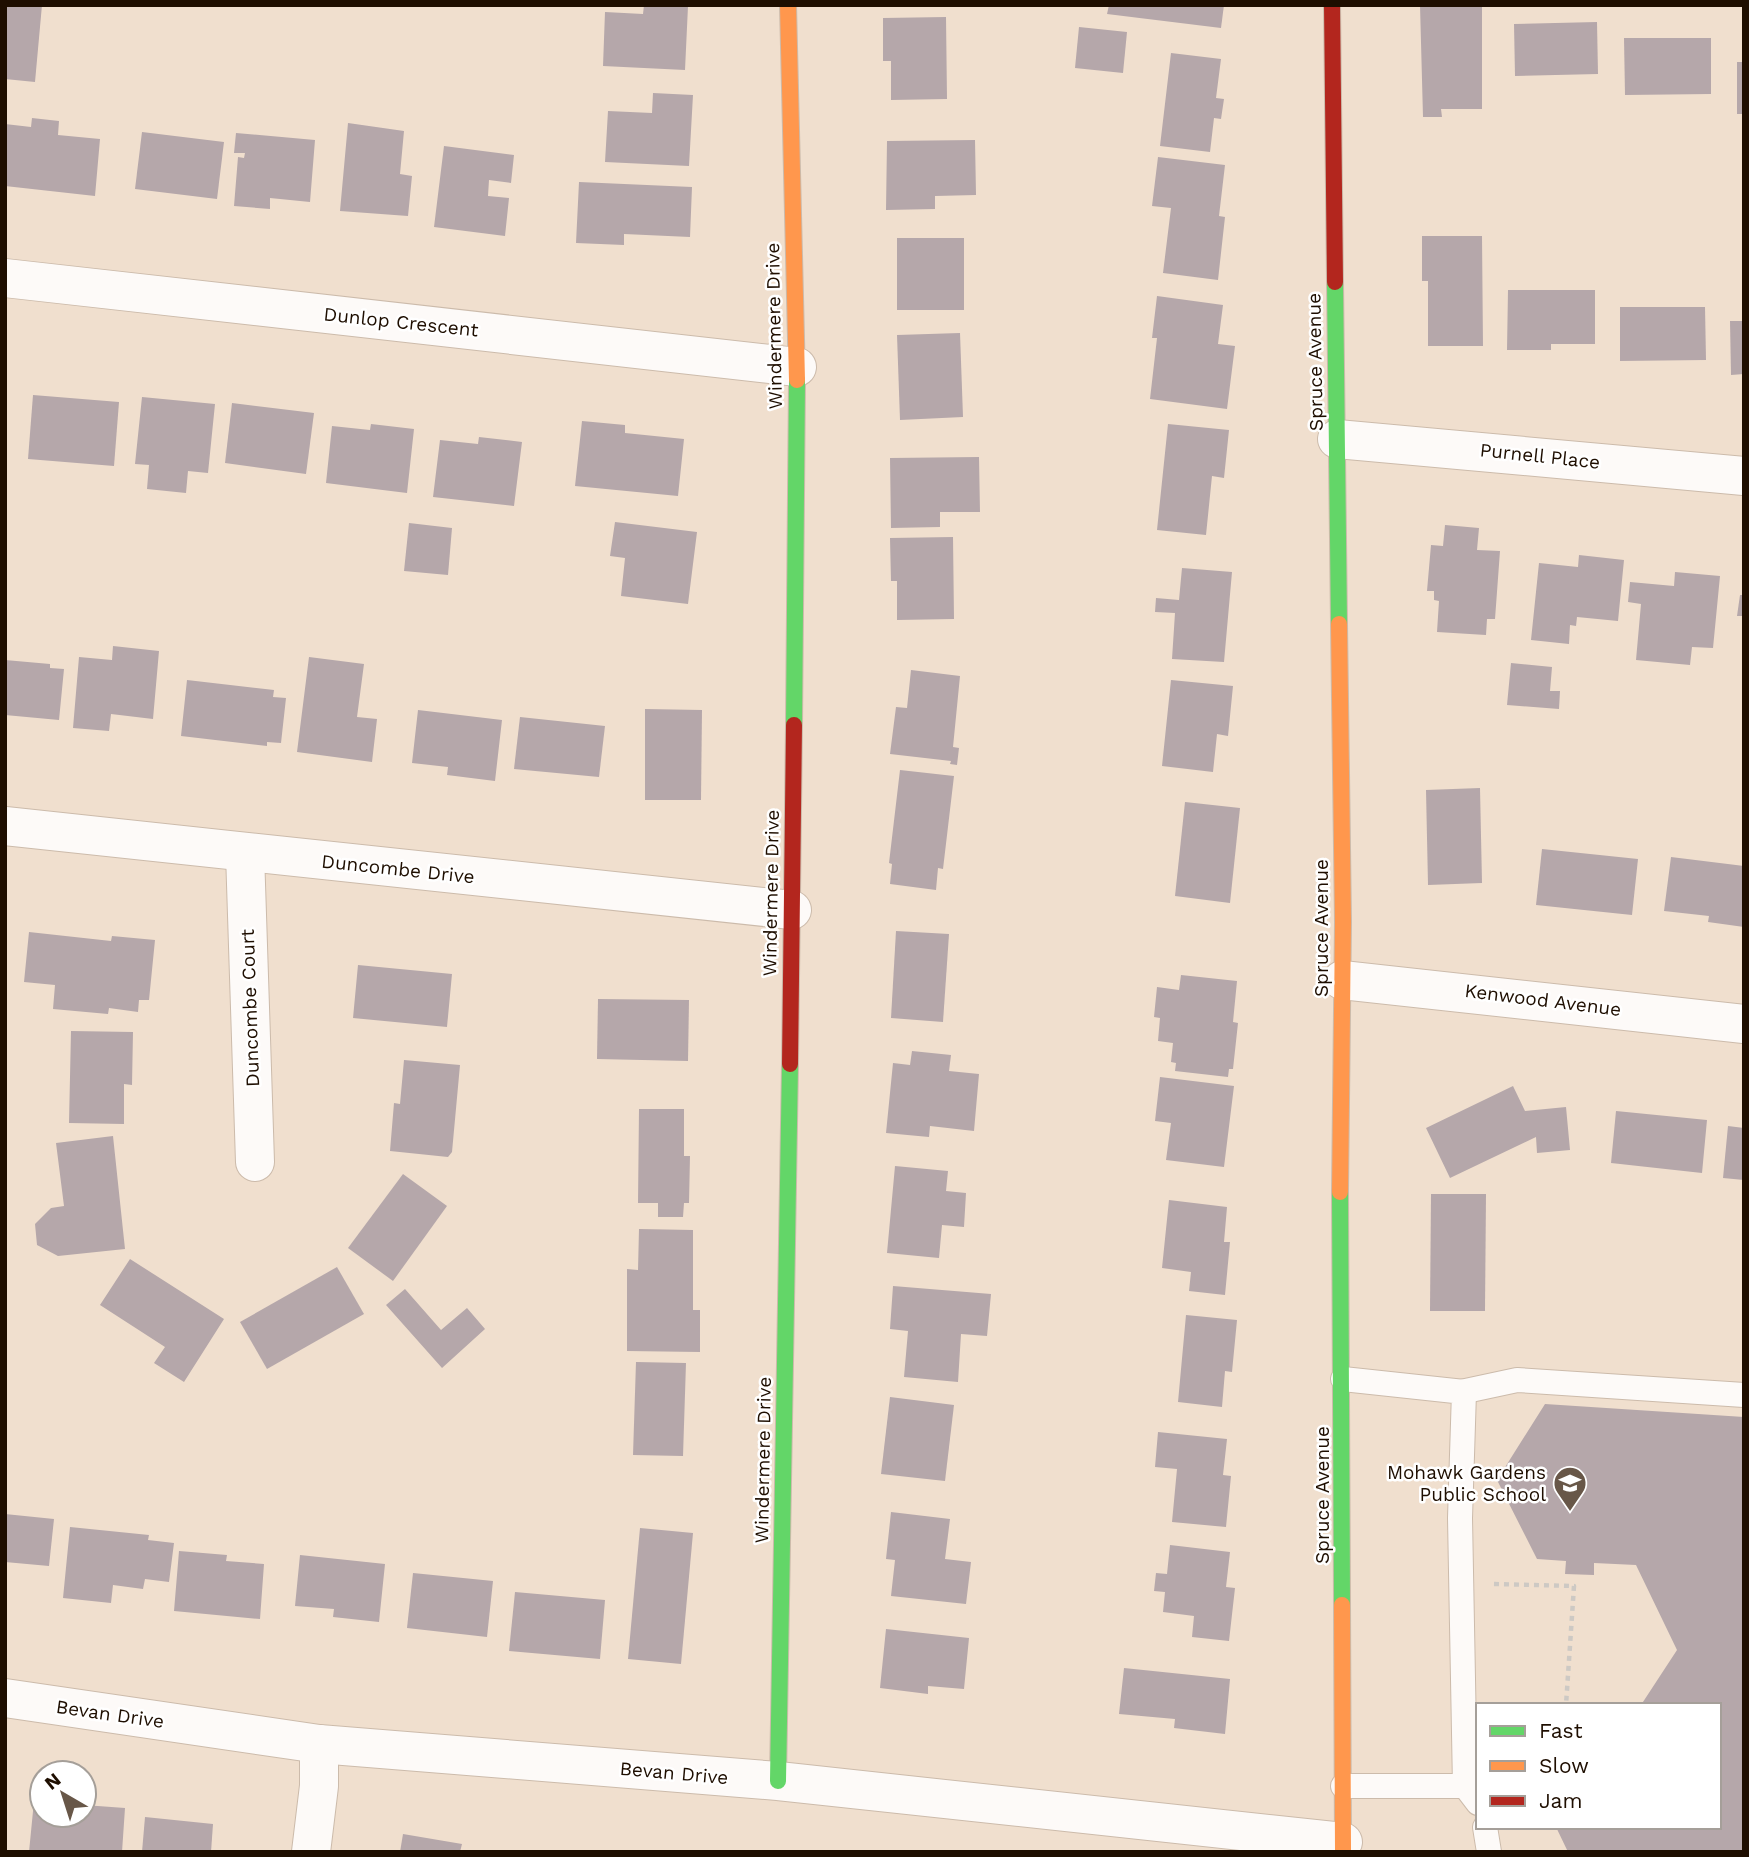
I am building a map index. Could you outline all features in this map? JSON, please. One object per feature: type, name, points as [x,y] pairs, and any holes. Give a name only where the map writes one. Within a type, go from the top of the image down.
[{"type":"street","name":"Windermere Drive","points":[[778,1781],[792,910],[797,367],[789,5]]},
{"type":"street","name":"Spruce Avenue","points":[[1332,5],[1342,979],[1343,1847]]},
{"type":"street","name":"Dunlop Crescent","points":[[5,278],[797,367]]},
{"type":"street","name":"Purnell Place","points":[[1337,439],[1744,476]]},
{"type":"street","name":"Duncombe Drive","points":[[5,826],[792,910]]},
{"type":"street","name":"Duncombe Court","points":[[245,853],[255,1162]]},
{"type":"street","name":"Kenwood Avenue","points":[[1342,979],[1744,1024]]},
{"type":"street","name":"Bevan Drive","points":[[5,1698],[319,1744],[778,1781],[1343,1847]]},
{"type":"street","points":[[312,1852],[319,1744]]},
{"type":"lane","points":[[1343,1379],[1461,1392],[1517,1380],[1744,1395]]},
{"type":"lane","points":[[1343,1786],[1471,1794],[1460,1518],[1464,1392],[1461,1392]]},
{"type":"lane","points":[[1485,1829],[1489,1852]]},
{"type":"path","points":[[1482,1584],[1574,1586],[1566,1703]]},
{"type":"building","points":[[5,5],[42,5],[35,82],[5,79]]},
{"type":"building","points":[[644,5],[688,6],[685,70],[603,66],[605,12],[643,14]]},
{"type":"building","points":[[1109,5],[1224,5],[1221,28],[1107,14]]},
{"type":"building","points":[[1420,5],[1482,5],[1482,109],[1441,109],[1442,117],[1423,117]]},
{"type":"building","points":[[946,17],[947,99],[891,100],[891,61],[883,61],[883,18]]},
{"type":"building","points":[[1597,22],[1598,74],[1515,76],[1514,24]]},
{"type":"building","points":[[1079,27],[1127,32],[1123,73],[1075,68]]},
{"type":"building","points":[[1624,38],[1711,38],[1711,94],[1625,95]]},
{"type":"building","points":[[1171,53],[1221,59],[1216,98],[1224,99],[1221,119],[1214,118],[1210,152],[1160,146]]},
{"type":"building","points":[[1737,62],[1744,62],[1744,114],[1737,114]]},
{"type":"building","points":[[653,93],[693,95],[689,166],[605,162],[608,111],[652,113]]},
{"type":"building","points":[[32,118],[59,121],[58,135],[100,139],[95,196],[5,186],[5,124],[31,127]]},
{"type":"building","points":[[348,123],[404,131],[400,174],[412,176],[408,216],[340,211]]},
{"type":"building","points":[[142,132],[224,142],[217,199],[135,189]]},
{"type":"building","points":[[236,133],[315,140],[310,202],[270,198],[270,209],[234,206],[238,157],[244,158],[245,153],[234,153]]},
{"type":"building","points":[[975,140],[976,195],[935,196],[935,209],[886,210],[887,141]]},
{"type":"building","points":[[444,146],[514,155],[511,183],[489,180],[488,196],[509,198],[505,236],[434,227]]},
{"type":"building","points":[[1158,157],[1225,165],[1219,216],[1225,217],[1218,280],[1163,273],[1171,208],[1152,206]]},
{"type":"building","points":[[579,182],[692,187],[690,237],[624,234],[624,245],[576,243]]},
{"type":"building","points":[[1422,236],[1482,236],[1483,346],[1428,346],[1428,281],[1422,281]]},
{"type":"building","points":[[897,238],[964,238],[964,310],[897,310]]},
{"type":"building","points":[[1508,290],[1595,290],[1595,344],[1551,344],[1551,350],[1507,350]]},
{"type":"building","points":[[1157,296],[1223,305],[1218,344],[1235,346],[1227,409],[1150,399],[1157,338],[1152,338]]},
{"type":"building","points":[[1620,307],[1705,307],[1706,360],[1620,361]]},
{"type":"building","points":[[1730,321],[1744,321],[1744,374],[1731,375]]},
{"type":"building","points":[[960,333],[963,417],[900,420],[897,335]]},
{"type":"building","points":[[33,395],[119,402],[114,466],[28,459]]},
{"type":"building","points":[[142,397],[215,404],[208,473],[188,471],[186,493],[147,489],[149,465],[135,464]]},
{"type":"building","points":[[232,403],[314,413],[306,474],[225,463]]},
{"type":"building","points":[[582,421],[625,425],[625,433],[684,439],[678,496],[575,486]]},
{"type":"building","points":[[371,424],[414,429],[407,493],[326,483],[332,426],[370,430]]},
{"type":"building","points":[[1168,424],[1229,430],[1224,478],[1212,476],[1206,535],[1157,530]]},
{"type":"building","points":[[479,437],[522,442],[514,506],[433,497],[440,440],[478,444]]},
{"type":"building","points":[[979,457],[980,512],[940,512],[940,527],[891,528],[890,458]]},
{"type":"building","points":[[615,522],[697,532],[688,604],[621,596],[625,558],[610,556]]},
{"type":"building","points":[[409,523],[452,528],[448,575],[404,571]]},
{"type":"building","points":[[1445,525],[1479,528],[1477,550],[1500,551],[1495,619],[1487,619],[1486,635],[1437,632],[1439,601],[1434,600],[1434,591],[1427,591],[1431,545],[1443,546]]},
{"type":"building","points":[[953,537],[954,619],[897,620],[897,581],[891,581],[890,538]]},
{"type":"building","points":[[1579,555],[1624,560],[1618,621],[1577,617],[1576,626],[1570,625],[1569,644],[1531,640],[1539,563],[1578,567]]},
{"type":"building","points":[[1182,568],[1232,572],[1224,662],[1172,659],[1175,613],[1155,612],[1156,598],[1179,600]]},
{"type":"building","points":[[1675,572],[1720,576],[1713,648],[1692,647],[1690,665],[1636,660],[1641,604],[1628,602],[1630,582],[1674,586]]},
{"type":"building","points":[[1740,595],[1744,595],[1744,616],[1737,616]]},
{"type":"building","points":[[113,646],[159,651],[153,719],[111,714],[109,731],[73,728],[79,657],[112,660]]},
{"type":"building","points":[[309,657],[364,664],[357,717],[377,719],[372,762],[297,752]]},
{"type":"building","points":[[5,660],[50,664],[50,668],[64,669],[59,720],[5,715]]},
{"type":"building","points":[[1511,663],[1552,667],[1550,691],[1560,691],[1559,709],[1507,705]]},
{"type":"building","points":[[911,670],[960,676],[953,747],[959,748],[957,765],[950,764],[951,761],[890,754],[896,707],[907,708]]},
{"type":"building","points":[[187,680],[274,690],[273,697],[286,698],[281,743],[267,742],[267,746],[181,736]]},
{"type":"building","points":[[1171,680],[1233,686],[1228,736],[1217,734],[1213,772],[1162,766]]},
{"type":"building","points":[[645,709],[702,710],[701,800],[645,800]]},
{"type":"building","points":[[418,710],[502,720],[495,781],[447,775],[448,767],[412,763]]},
{"type":"building","points":[[520,717],[605,726],[599,777],[514,769]]},
{"type":"building","points":[[900,770],[954,776],[943,869],[938,868],[936,890],[890,884],[892,864],[889,863]]},
{"type":"building","points":[[1480,788],[1482,883],[1428,885],[1426,790]]},
{"type":"building","points":[[1185,802],[1240,808],[1230,903],[1175,896]]},
{"type":"building","points":[[1542,849],[1638,859],[1632,915],[1536,905]]},
{"type":"building","points":[[1671,857],[1744,866],[1744,927],[1708,922],[1709,916],[1664,911]]},
{"type":"building","points":[[896,931],[949,934],[943,1022],[891,1018]]},
{"type":"building","points":[[29,932],[111,941],[112,936],[155,940],[149,1000],[139,1000],[138,1012],[109,1008],[108,1014],[53,1009],[55,985],[24,982]]},
{"type":"building","points":[[358,965],[452,974],[447,1027],[353,1018]]},
{"type":"building","points":[[1181,975],[1237,981],[1233,1022],[1238,1023],[1233,1069],[1229,1069],[1228,1077],[1175,1071],[1176,1063],[1171,1062],[1173,1043],[1158,1041],[1160,1018],[1154,1017],[1157,987],[1179,990]]},
{"type":"building","points":[[598,999],[689,1000],[688,1061],[597,1059]]},
{"type":"building","points":[[71,1031],[133,1032],[132,1085],[124,1084],[124,1124],[69,1123]]},
{"type":"building","points":[[912,1051],[951,1055],[949,1071],[979,1074],[974,1131],[930,1126],[929,1137],[886,1133],[893,1063],[910,1065]]},
{"type":"building","points":[[404,1060],[460,1065],[452,1152],[448,1157],[390,1151],[394,1103],[400,1104]]},
{"type":"building","points":[[1160,1077],[1234,1086],[1224,1167],[1166,1160],[1171,1123],[1155,1121]]},
{"type":"building","points":[[1513,1086],[1525,1111],[1566,1107],[1570,1150],[1537,1153],[1536,1137],[1450,1178],[1426,1128]]},
{"type":"building","points":[[639,1109],[684,1109],[684,1156],[690,1156],[689,1203],[684,1203],[683,1217],[658,1217],[658,1203],[638,1203]]},
{"type":"building","points":[[1616,1111],[1707,1120],[1702,1173],[1611,1163]]},
{"type":"building","points":[[1728,1126],[1744,1128],[1744,1180],[1723,1178]]},
{"type":"building","points":[[113,1136],[125,1249],[58,1256],[37,1245],[35,1224],[51,1208],[64,1206],[56,1143]]},
{"type":"building","points":[[895,1166],[948,1171],[946,1191],[966,1193],[964,1227],[942,1225],[939,1258],[887,1253]]},
{"type":"building","points":[[403,1174],[447,1206],[393,1281],[348,1248]]},
{"type":"building","points":[[1431,1194],[1486,1194],[1485,1311],[1430,1311]]},
{"type":"building","points":[[1169,1200],[1227,1207],[1224,1242],[1230,1242],[1225,1295],[1189,1291],[1191,1272],[1162,1268]]},
{"type":"building","points":[[639,1229],[693,1230],[693,1310],[700,1310],[700,1352],[627,1351],[627,1269],[638,1270]]},
{"type":"building","points":[[130,1259],[224,1319],[184,1382],[154,1363],[165,1347],[100,1305]]},
{"type":"building","points":[[337,1267],[364,1314],[267,1369],[240,1322]]},
{"type":"building","points":[[893,1286],[991,1294],[987,1336],[961,1334],[958,1382],[904,1377],[908,1331],[890,1329]]},
{"type":"building","points":[[405,1289],[441,1330],[467,1308],[485,1329],[442,1368],[386,1305]]},
{"type":"building","points":[[1186,1315],[1237,1320],[1232,1372],[1225,1371],[1222,1407],[1178,1402]]},
{"type":"building","points":[[636,1362],[686,1363],[683,1456],[633,1455]]},
{"type":"building","points":[[890,1397],[954,1405],[945,1481],[881,1474]]},
{"type":"building","points":[[1545,1404],[1744,1417],[1744,1852],[1568,1852],[1557,1829],[1721,1829],[1721,1703],[1642,1703],[1677,1650],[1636,1565],[1594,1563],[1594,1575],[1565,1574],[1566,1561],[1537,1559],[1497,1480]]},
{"type":"building","points":[[1158,1432],[1227,1439],[1223,1475],[1231,1476],[1226,1527],[1172,1522],[1177,1469],[1155,1467]]},
{"type":"building","points":[[891,1512],[950,1519],[945,1559],[971,1562],[966,1604],[891,1596],[895,1560],[886,1559]]},
{"type":"building","points":[[5,1514],[54,1519],[49,1566],[5,1562]]},
{"type":"building","points":[[70,1527],[149,1535],[148,1540],[174,1543],[169,1582],[145,1579],[143,1589],[113,1585],[111,1603],[63,1598]]},
{"type":"building","points":[[640,1528],[693,1533],[681,1664],[628,1659]]},
{"type":"building","points":[[1170,1545],[1230,1552],[1226,1587],[1235,1588],[1229,1641],[1192,1637],[1194,1616],[1163,1612],[1165,1592],[1154,1591],[1156,1573],[1167,1574]]},
{"type":"building","points":[[179,1551],[227,1555],[226,1561],[264,1564],[260,1619],[174,1611]]},
{"type":"building","points":[[300,1555],[385,1564],[379,1622],[333,1617],[334,1609],[295,1606]]},
{"type":"building","points":[[413,1573],[493,1581],[487,1637],[407,1628]]},
{"type":"building","points":[[515,1592],[605,1600],[600,1659],[509,1651]]},
{"type":"building","points":[[886,1629],[969,1638],[964,1689],[928,1686],[928,1694],[880,1688]]},
{"type":"building","points":[[1124,1668],[1230,1679],[1225,1734],[1174,1728],[1175,1719],[1119,1714]]},
{"type":"building","points":[[98,1806],[125,1808],[122,1852],[29,1852],[31,1829],[98,1829]]},
{"type":"building","points":[[145,1817],[213,1824],[211,1852],[142,1852]]},
{"type":"building","points":[[403,1834],[462,1844],[460,1852],[400,1852]]},
{"type":"traffic: fast","points":[[1335,282],[1339,624]]},
{"type":"traffic: fast","points":[[794,725],[797,380]]},
{"type":"traffic: fast","points":[[778,1781],[790,1064]]},
{"type":"traffic: fast","points":[[1340,1192],[1342,1605]]},
{"type":"traffic: slow","points":[[788,5],[797,380]]},
{"type":"traffic: slow","points":[[1339,624],[1343,922],[1340,1192]]},
{"type":"traffic: slow","points":[[1342,1605],[1343,1852]]},
{"type":"traffic: jam","points":[[1332,5],[1335,282]]},
{"type":"traffic: jam","points":[[790,1064],[794,725]]},
{"type":"place","name":"Mohawk Gardens Public School","points":[[1570,1513]]}]
